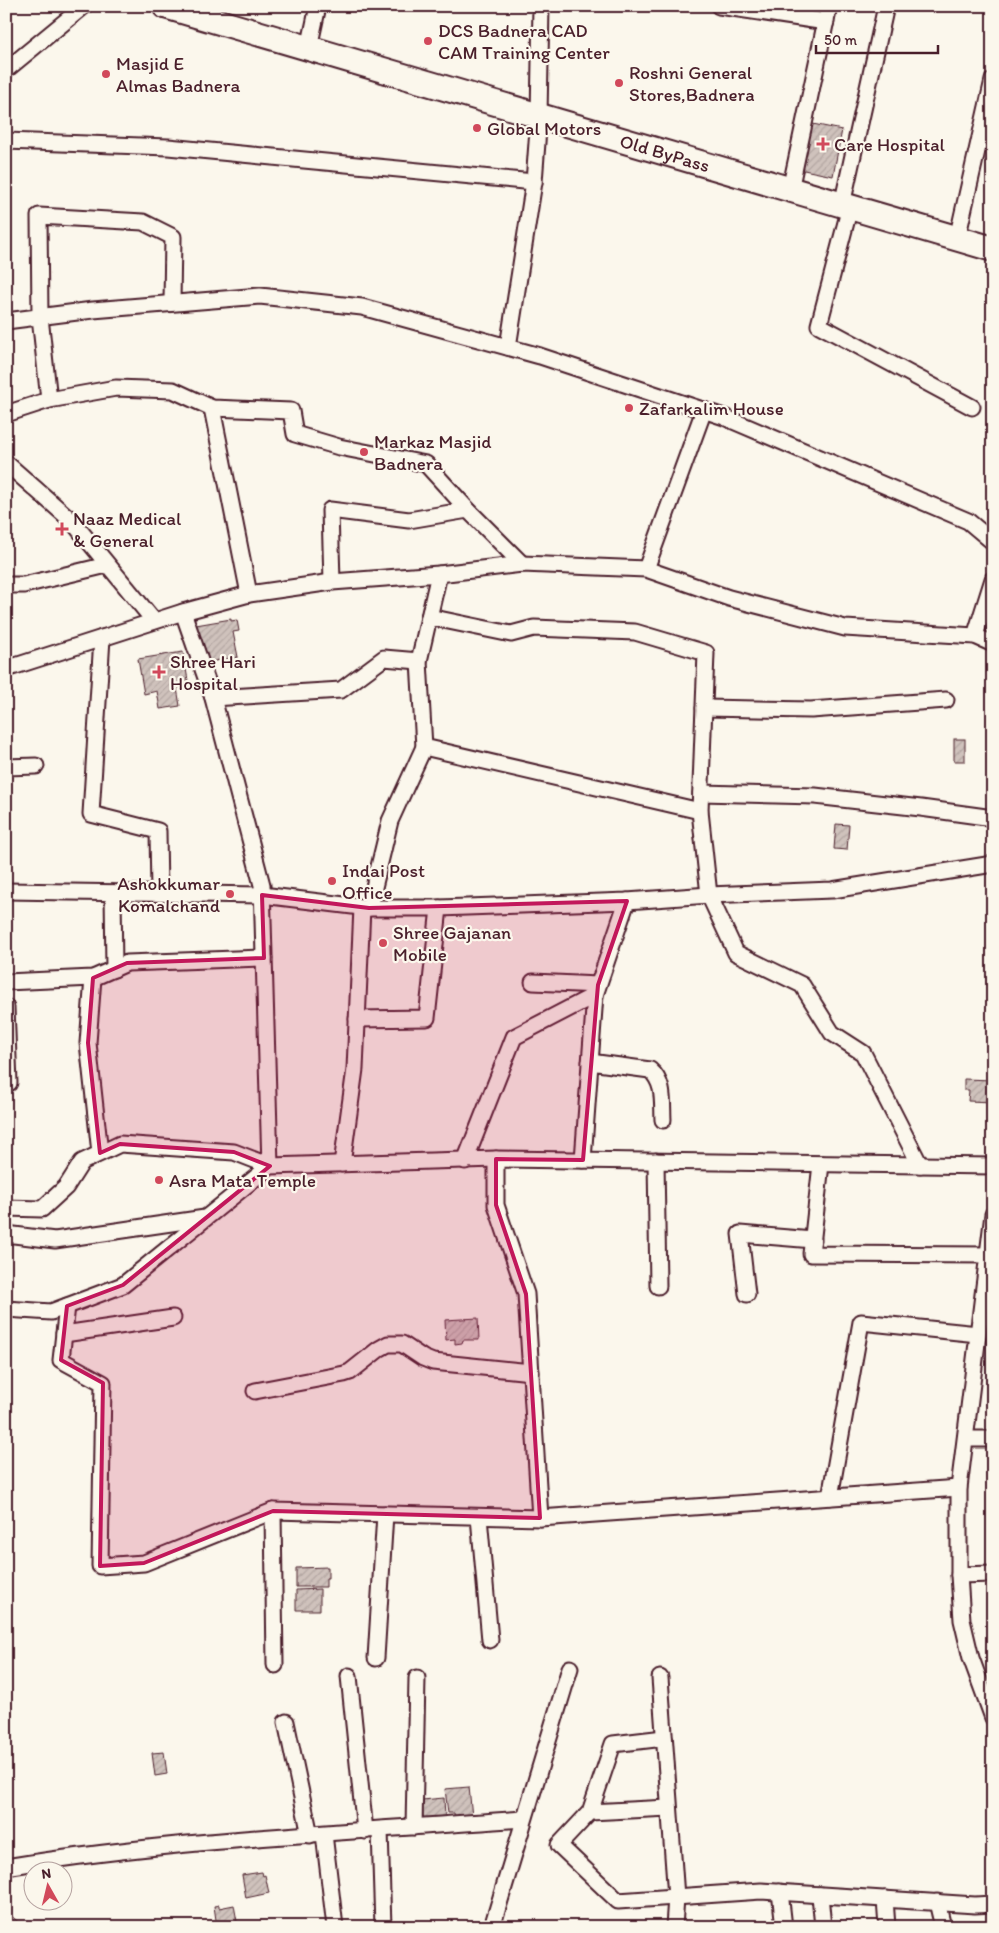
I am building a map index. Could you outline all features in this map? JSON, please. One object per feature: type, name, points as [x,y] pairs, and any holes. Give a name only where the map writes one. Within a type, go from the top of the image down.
[{"type":"highway","name":"Old ByPass","points":[[165,6],[993,249]]},
{"type":"street","points":[[6,70],[84,6]]},
{"type":"street","points":[[309,48],[318,6]]},
{"type":"street","points":[[508,347],[534,182],[539,116],[541,6]]},
{"type":"street","points":[[719,6],[826,22]]},
{"type":"street","points":[[790,190],[829,6]]},
{"type":"street","points":[[886,6],[846,206],[819,325],[972,407]]},
{"type":"street","points":[[956,239],[993,80]]},
{"type":"street","points":[[6,141],[168,147],[534,182]]},
{"type":"street","points":[[49,400],[40,317],[38,216],[143,222],[173,237],[172,303]]},
{"type":"street","points":[[6,321],[172,303],[260,296],[362,307],[508,347],[724,417],[968,521],[993,542]]},
{"type":"street","points":[[6,414],[49,400],[116,388],[173,390],[212,408],[291,411],[295,434],[339,447],[426,464],[468,510],[522,564]]},
{"type":"street","points":[[212,408],[250,594]]},
{"type":"street","points":[[646,568],[704,410]]},
{"type":"street","points":[[6,463],[72,522],[154,621]]},
{"type":"street","points":[[332,582],[330,510],[409,520],[468,510]]},
{"type":"street","points":[[6,669],[183,612],[250,594],[332,582],[439,574],[522,564],[646,568],[729,598],[845,628],[975,636],[993,644]]},
{"type":"street","points":[[6,585],[24,585],[108,565]]},
{"type":"street","points":[[342,1164],[355,1069],[366,908],[390,821],[424,747],[419,661],[439,574]]},
{"type":"street","points":[[975,636],[993,579]]},
{"type":"street","points":[[183,612],[213,698],[262,885],[270,1166]]},
{"type":"street","points":[[429,617],[511,634],[534,628],[635,632],[706,653],[700,811],[709,895],[736,953],[802,985],[832,1033],[863,1053],[920,1165]]},
{"type":"street","points":[[102,638],[91,814],[158,831],[159,893]]},
{"type":"street","points":[[213,698],[342,690],[384,658],[419,661]]},
{"type":"street","points":[[704,708],[811,710],[946,700]]},
{"type":"street","points":[[424,747],[700,811]]},
{"type":"street","points":[[6,767],[36,766]]},
{"type":"street","points":[[701,794],[815,796],[993,818]]},
{"type":"street","points":[[6,891],[262,895],[366,908],[439,908],[627,902],[709,895],[832,890],[993,864]]},
{"type":"street","points":[[113,893],[114,969]]},
{"type":"street","points":[[583,1160],[596,990],[627,902]]},
{"type":"street","points":[[358,1019],[427,1018],[439,908]]},
{"type":"street","points":[[6,982],[94,978],[127,963],[264,958]]},
{"type":"street","points":[[94,978],[88,1043],[100,1153]]},
{"type":"street","points":[[533,982],[596,990]]},
{"type":"street","points":[[465,1161],[514,1037],[596,990]]},
{"type":"street","points":[[6,1007],[9,1083],[6,1082]]},
{"type":"street","points":[[590,1062],[650,1070],[657,1076],[661,1084],[663,1120]]},
{"type":"street","points":[[6,1208],[42,1209],[66,1187],[82,1162],[120,1144],[234,1152],[270,1166],[496,1160],[583,1160],[993,1166]]},
{"type":"street","points":[[496,1160],[496,1205],[526,1294],[540,1518]]},
{"type":"street","points":[[656,1162],[658,1286]]},
{"type":"street","points":[[821,1164],[811,1254],[990,1255]]},
{"type":"street","points":[[6,1309],[51,1312],[123,1285],[270,1166]]},
{"type":"street","points":[[993,1214],[990,1255],[959,1488],[962,1620],[971,1658],[993,1718]]},
{"type":"street","points":[[6,1234],[55,1240],[206,1218]]},
{"type":"street","points":[[747,1294],[740,1234],[813,1240]]},
{"type":"street","points":[[67,1306],[60,1360],[103,1382],[100,1566],[144,1563],[273,1511],[540,1518],[959,1488]]},
{"type":"street","points":[[64,1334],[173,1318]]},
{"type":"street","points":[[830,1496],[860,1322],[978,1334]]},
{"type":"street","points":[[255,1391],[344,1374],[357,1367],[382,1346],[394,1343],[402,1344],[433,1362],[531,1372]]},
{"type":"street","points":[[966,1439],[993,1439]]},
{"type":"street","points":[[273,1511],[275,1665]]},
{"type":"street","points":[[376,1658],[385,1514]]},
{"type":"street","points":[[479,1517],[490,1640]]},
{"type":"street","points":[[960,1575],[993,1574]]},
{"type":"street","points":[[492,1927],[570,1668]]},
{"type":"street","points":[[349,1676],[373,1830],[382,1927]]},
{"type":"street","points":[[414,1827],[417,1678]]},
{"type":"street","points":[[660,1678],[676,1897],[674,1927]]},
{"type":"street","points":[[286,1722],[317,1834],[335,1927]]},
{"type":"street","points":[[664,1738],[612,1744],[590,1812],[559,1845],[618,1901],[761,1891],[975,1905],[993,1904]]},
{"type":"street","points":[[590,1812],[670,1808]]},
{"type":"street","points":[[6,1867],[47,1860],[214,1842],[523,1819]]},
{"type":"street","points":[[780,1892],[784,1927]]},
{"type":"street","points":[[820,1895],[823,1927]]},
{"type":"street","points":[[885,1899],[888,1927]]},
{"type":"street","points":[[937,1902],[943,1927]]},
{"type":"highlighted area","points":[[262,895],[369,908],[627,901],[598,985],[583,1160],[496,1159],[496,1205],[526,1294],[540,1518],[273,1511],[144,1563],[100,1566],[103,1383],[61,1360],[67,1306],[123,1285],[270,1166],[234,1152],[120,1144],[100,1153],[88,1043],[93,978],[127,963],[264,958]]},
{"type":"building","points":[[808,123],[842,130],[833,176],[799,169]]},
{"type":"building","points":[[231,619],[231,621],[237,620],[239,631],[233,632],[238,657],[203,663],[196,625]]},
{"type":"building","points":[[183,652],[189,686],[177,688],[180,706],[160,709],[157,691],[144,694],[138,659]]},
{"type":"building","points":[[954,739],[965,739],[965,761],[954,761]]},
{"type":"building","points":[[836,824],[849,825],[847,850],[834,849]]},
{"type":"building","points":[[964,1079],[993,1080],[993,1102],[968,1101],[969,1090],[964,1090]]},
{"type":"building","points":[[478,1318],[479,1340],[463,1340],[462,1343],[455,1344],[455,1339],[446,1340],[445,1320]]},
{"type":"building","points":[[328,1567],[326,1587],[296,1587],[296,1568]]},
{"type":"building","points":[[320,1589],[320,1610],[296,1610],[296,1590]]},
{"type":"building","points":[[164,1752],[167,1774],[155,1776],[152,1753]]},
{"type":"building","points":[[469,1787],[472,1817],[455,1819],[454,1813],[448,1813],[445,1789]]},
{"type":"building","points":[[444,1798],[445,1817],[423,1818],[422,1800]]},
{"type":"building","points":[[262,1872],[263,1876],[265,1875],[269,1893],[246,1898],[242,1875]]},
{"type":"building","points":[[219,1905],[219,1908],[234,1905],[238,1927],[217,1927],[214,1906]]},
{"type":"building","points":[[8,1913],[24,1927],[6,1927]]},
{"type":"place","name":"DCS Badnera CAD CAM Training Center","points":[[428,41]]},
{"type":"place","name":"Masjid E Almas Badnera","points":[[106,74]]},
{"type":"place","name":"Roshni General Stores,Badnera","points":[[619,83]]},
{"type":"place","name":"Global Motors","points":[[477,128]]},
{"type":"place","name":"Care Hospital","points":[[823,144]]},
{"type":"place","name":"Zafarkalim House","points":[[629,408]]},
{"type":"place","name":"Markaz Masjid Badnera","points":[[364,452]]},
{"type":"place","name":"Naaz Medical & General","points":[[62,529]]},
{"type":"place","name":"Shree Hari Hospital","points":[[159,672]]},
{"type":"place","name":"Indai Post Office","points":[[332,881]]},
{"type":"place","name":"Ashokkumar Komalchand","points":[[230,894]]},
{"type":"place","name":"Shree Gajanan Mobile","points":[[383,943]]},
{"type":"place","name":"Asra Mata Temple","points":[[159,1180]]}]
